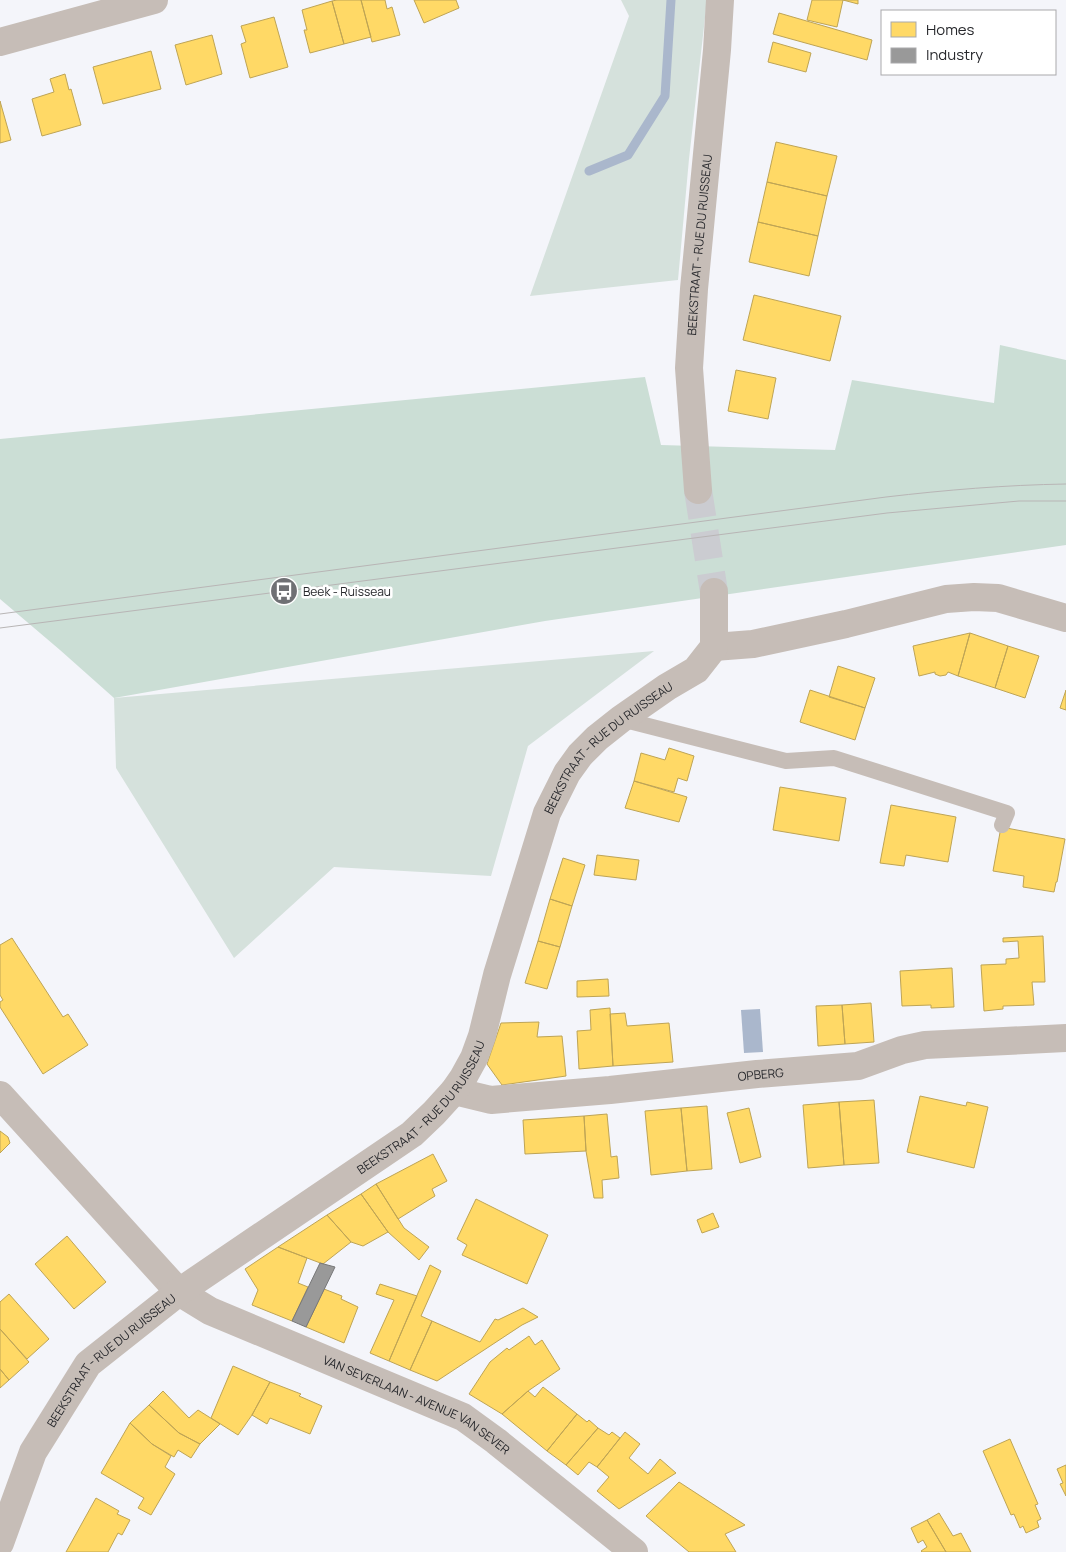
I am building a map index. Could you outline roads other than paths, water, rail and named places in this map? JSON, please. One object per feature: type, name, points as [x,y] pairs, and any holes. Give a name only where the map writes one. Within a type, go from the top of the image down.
[{"type":"street","points":[[0,42],[154,0]]},
{"type":"street","name":"BEEKSTRAAT - RUE DU RUISSEAU","points":[[698,490],[689,368],[694,288],[720,0]]},
{"type":"street","points":[[714,592],[714,646],[753,644],[846,624],[946,599],[998,598],[1066,618]]},
{"type":"street","name":"BEEKSTRAAT - RUE DU RUISSEAU","points":[[0,1543],[33,1452],[88,1364],[179,1292],[412,1134],[454,1091],[474,1058],[482,1036],[497,975],[547,813],[567,773],[580,755],[597,738],[621,719],[696,670],[714,646]]},
{"type":"street","name":"OPBERG","points":[[454,1091],[491,1100],[610,1090],[757,1074],[858,1066],[925,1044],[1066,1038]]},
{"type":"street","name":"VAN SEVERLAAN - AVENUE VAN SEVER","points":[[0,1095],[179,1292],[210,1311],[463,1417],[496,1441],[634,1552]]},
{"type":"lane","points":[[621,719],[786,761],[834,758],[1007,813],[1002,825]]},
{"type":"water","points":[[760,1009],[763,1052],[744,1053],[741,1010]]},
{"type":"waterway","points":[[589,171],[628,155],[665,96],[671,0]]},
{"type":"tunnel","points":[[698,490],[714,592]]},
{"type":"tram line","points":[[0,614],[886,497],[976,488],[1066,484]]},
{"type":"tram line","points":[[0,628],[887,513],[1019,501],[1066,501]]},
{"type":"place","name":"Beek - Ruisseau","points":[[284,591]]}]
